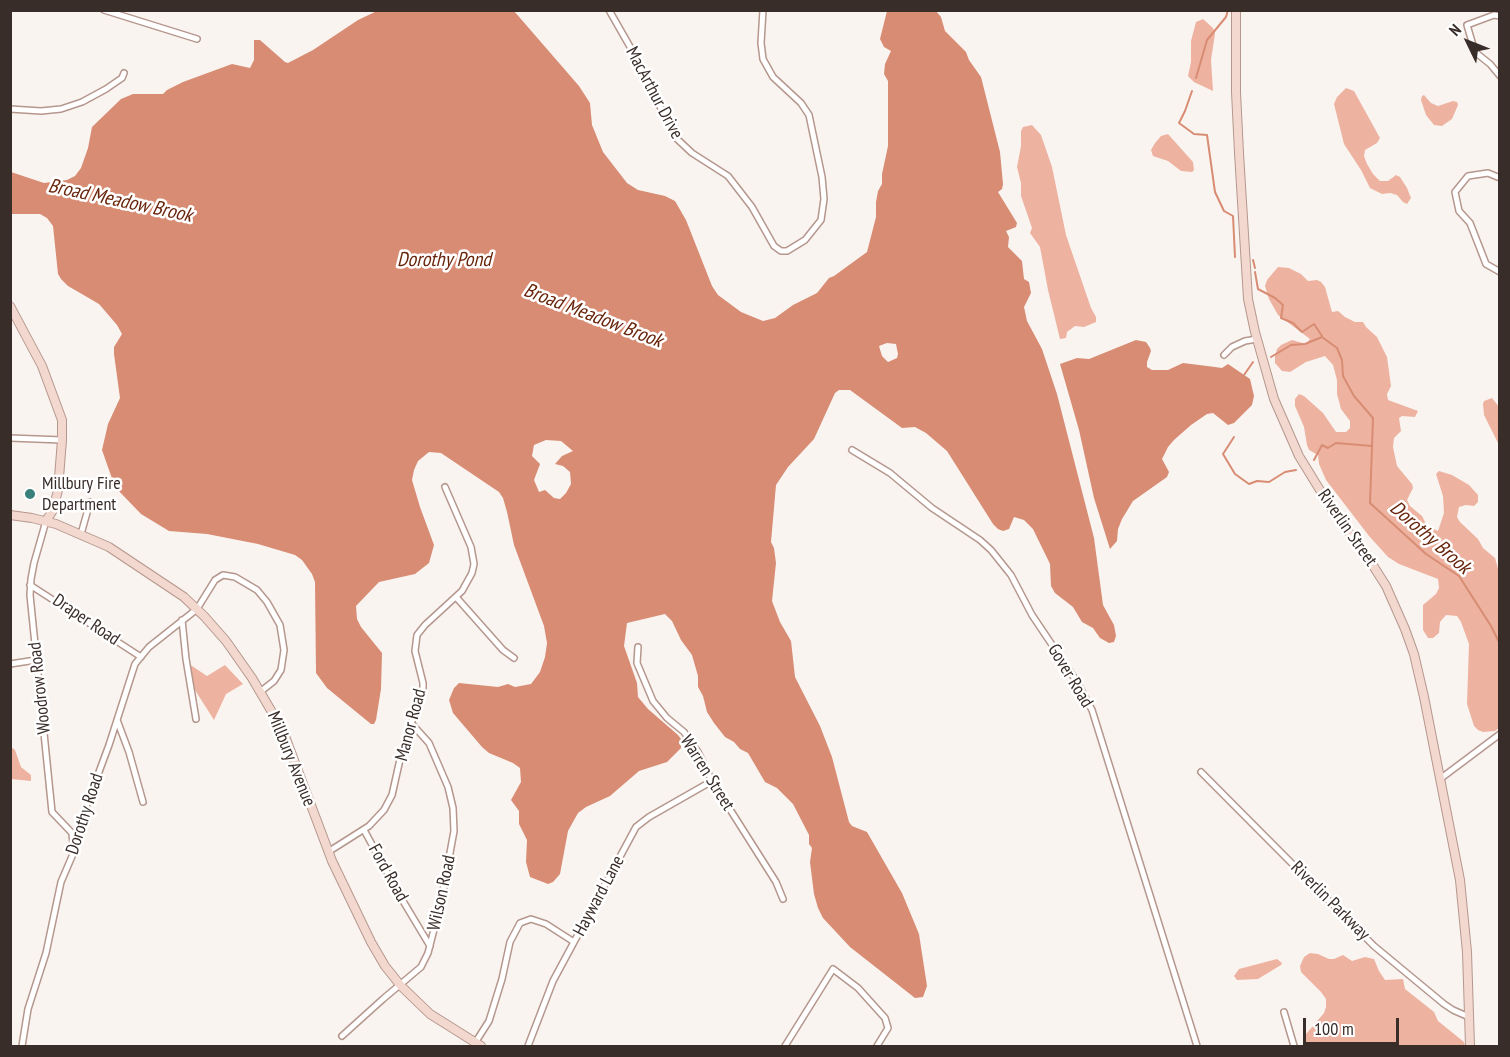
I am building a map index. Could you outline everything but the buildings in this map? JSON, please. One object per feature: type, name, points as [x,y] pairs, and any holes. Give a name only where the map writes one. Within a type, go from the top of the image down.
[{"type":"street","points":[[104,10],[197,39]]},
{"type":"street","name":"MacArthur Drive","points":[[609,10],[633,52],[675,137],[692,153],[728,176],[752,207],[774,246],[787,251],[798,246],[819,225],[824,214],[823,188],[809,115],[773,77],[763,59],[761,43],[763,10]]},
{"type":"street","name":"Riverlin Street","points":[[1236,10],[1236,92],[1248,299],[1257,339],[1275,399],[1299,456],[1334,513],[1376,569],[1396,606],[1416,665],[1460,880],[1467,952],[1470,1047]]},
{"type":"street","points":[[1500,16],[1494,15],[1467,25],[1475,52],[1500,76]]},
{"type":"street","points":[[10,109],[41,111],[61,109],[82,102],[106,89],[122,78],[124,73]]},
{"type":"street","points":[[1500,178],[1488,173],[1468,176],[1455,192],[1459,211],[1470,223],[1486,264],[1500,272]]},
{"type":"street","points":[[10,306],[42,366],[60,412],[62,440],[58,490],[53,510],[46,522]]},
{"type":"street","points":[[1224,355],[1232,347],[1257,339]]},
{"type":"street","points":[[10,438],[62,440]]},
{"type":"street","name":"Gover Road","points":[[852,450],[890,473],[932,508],[991,550],[1011,574],[1032,615],[1077,682],[1092,710],[1197,1047]]},
{"type":"street","name":"Manor Road","points":[[328,852],[364,830],[380,816],[392,795],[403,746],[420,703],[423,683],[416,658],[416,640],[420,630],[456,597],[472,573],[473,556],[466,531],[445,487]]},
{"type":"street","points":[[81,534],[90,502]]},
{"type":"street","name":"Millbury Avenue","points":[[10,515],[46,522],[109,547],[147,570],[184,597],[226,641],[283,730],[328,852],[385,966],[400,985],[430,1014],[478,1045]]},
{"type":"street","name":"Woodrow Road","points":[[46,522],[30,585],[36,660],[52,812],[72,833],[74,849]]},
{"type":"street","name":"Dorothy Road","points":[[22,1047],[28,1009],[46,952],[61,882],[131,675],[148,647],[196,609],[219,576],[227,575],[241,579],[257,590],[277,617],[284,650],[283,662],[278,676],[260,692]]},
{"type":"street","name":"Draper Road","points":[[30,585],[141,657]]},
{"type":"street","points":[[456,597],[503,650],[513,658]]},
{"type":"street","points":[[182,620],[196,719]]},
{"type":"street","name":"Warren Street","points":[[638,647],[637,663],[653,700],[667,718],[684,732],[698,752],[712,781],[776,882],[783,899]]},
{"type":"street","points":[[10,664],[36,660]]},
{"type":"street","points":[[117,720],[143,802]]},
{"type":"street","name":"Wilson Road","points":[[342,1036],[425,961],[449,862],[454,817],[448,787],[429,743],[411,723]]},
{"type":"street","points":[[1440,779],[1500,734]]},
{"type":"street","name":"Riverlin Parkway","points":[[1201,772],[1374,946],[1444,1004],[1469,1017]]},
{"type":"street","name":"Hayward Lane","points":[[528,1047],[553,981],[636,827],[649,817],[712,781]]},
{"type":"street","name":"Ford Road","points":[[364,830],[430,946]]},
{"type":"street","points":[[478,1045],[489,1021],[510,942],[520,923],[531,919],[546,924],[574,942]]},
{"type":"street","points":[[786,1047],[833,969],[872,1002],[885,1018],[888,1026],[877,1047]]},
{"type":"street","points":[[1284,1012],[1294,1047]]},
{"type":"shaded area","points":[[1203,19],[1213,28],[1215,34],[1211,60],[1213,91],[1194,82],[1188,76],[1191,41],[1196,22]]},
{"type":"shaded area","points":[[1346,88],[1354,91],[1380,138],[1377,143],[1365,150],[1364,156],[1367,164],[1380,181],[1388,181],[1396,175],[1400,177],[1411,198],[1407,204],[1397,195],[1382,194],[1370,188],[1344,144],[1334,104]]},
{"type":"shaded area","points":[[1424,95],[1431,103],[1438,106],[1453,101],[1457,102],[1458,105],[1452,119],[1442,126],[1434,125],[1426,115],[1421,100]]},
{"type":"shaded area","points":[[1032,125],[1041,135],[1052,167],[1066,235],[1096,317],[1096,322],[1084,327],[1075,326],[1067,332],[1066,338],[1060,339],[1040,247],[1030,233],[1032,228],[1021,196],[1017,167],[1021,131],[1023,127]]},
{"type":"shaded area","points":[[1168,134],[1193,162],[1192,172],[1181,171],[1168,161],[1153,156],[1151,150],[1155,143],[1161,136]]},
{"type":"shaded area","points":[[1278,267],[1289,268],[1301,274],[1308,281],[1321,282],[1325,287],[1332,312],[1338,311],[1355,322],[1363,322],[1377,337],[1387,357],[1391,386],[1387,394],[1388,400],[1418,411],[1415,417],[1402,416],[1399,418],[1401,431],[1394,438],[1393,447],[1397,466],[1412,484],[1413,488],[1407,500],[1410,506],[1422,516],[1427,526],[1438,531],[1444,513],[1443,496],[1436,474],[1439,471],[1452,475],[1469,485],[1478,495],[1478,502],[1474,506],[1459,507],[1457,517],[1478,539],[1483,548],[1495,558],[1499,572],[1500,727],[1495,731],[1483,732],[1474,726],[1467,704],[1469,644],[1457,616],[1446,615],[1440,622],[1439,633],[1433,638],[1428,638],[1423,630],[1423,605],[1436,594],[1439,588],[1438,579],[1399,564],[1388,557],[1326,480],[1318,455],[1309,450],[1304,427],[1295,406],[1295,399],[1299,394],[1323,413],[1336,432],[1346,432],[1350,428],[1350,421],[1341,409],[1333,365],[1325,356],[1306,362],[1290,372],[1282,371],[1275,363],[1277,349],[1281,345],[1292,340],[1306,344],[1310,339],[1278,315],[1269,299],[1265,286]]},
{"type":"shaded area","points":[[1492,398],[1499,407],[1499,445],[1484,415],[1484,401]]},
{"type":"shaded area","points":[[189,664],[207,676],[225,665],[243,684],[226,694],[214,720],[195,690]]},
{"type":"shaded area","points":[[10,746],[15,750],[21,767],[31,775],[31,781],[11,779]]},
{"type":"shaded area","points":[[1310,953],[1329,959],[1343,955],[1352,961],[1365,957],[1374,959],[1385,980],[1403,979],[1405,989],[1434,1012],[1438,1021],[1464,1042],[1465,1046],[1306,1046],[1306,1034],[1324,1013],[1326,1007],[1326,999],[1321,992],[1301,972],[1300,966],[1304,957]]},
{"type":"shaded area","points":[[1277,959],[1282,963],[1281,965],[1258,979],[1237,980],[1234,976],[1239,969]]},
{"type":"water","name":"Dorothy Pond","points":[[377,11],[514,11],[579,86],[590,103],[592,125],[603,152],[627,183],[638,190],[665,196],[675,201],[686,220],[712,286],[718,295],[741,312],[763,321],[775,318],[793,305],[817,293],[829,278],[867,252],[876,217],[876,202],[882,184],[888,146],[888,81],[884,74],[885,64],[891,51],[884,47],[880,39],[887,11],[936,11],[941,17],[945,31],[966,52],[981,77],[1000,152],[1003,184],[1002,189],[998,192],[1017,223],[1016,227],[1006,231],[1009,237],[1008,247],[1022,261],[1024,279],[1029,282],[1031,293],[1024,307],[1027,321],[1042,349],[1057,394],[1094,538],[1103,605],[1114,625],[1116,636],[1114,642],[1109,643],[1100,638],[1093,628],[1082,622],[1073,607],[1055,593],[1051,586],[1050,564],[1033,529],[1024,520],[1014,517],[1009,529],[1003,531],[998,529],[947,451],[915,427],[902,428],[850,390],[839,390],[835,393],[814,439],[788,467],[776,485],[771,542],[776,563],[772,601],[791,641],[795,677],[820,726],[832,757],[849,822],[852,826],[867,832],[902,893],[919,934],[927,986],[923,997],[915,998],[850,947],[823,918],[814,894],[810,862],[812,848],[809,844],[809,835],[793,804],[777,788],[765,782],[748,753],[725,737],[714,723],[707,712],[698,687],[698,676],[692,655],[681,640],[672,621],[665,614],[627,623],[624,646],[637,683],[638,697],[648,709],[678,735],[681,739],[681,748],[667,762],[639,771],[610,796],[578,813],[568,831],[560,874],[553,882],[548,884],[530,877],[526,862],[527,840],[519,824],[519,811],[511,800],[521,782],[520,768],[489,753],[482,747],[453,713],[449,700],[459,683],[498,687],[508,684],[515,687],[531,684],[540,672],[545,657],[547,643],[544,626],[514,545],[507,512],[499,492],[441,453],[429,452],[418,461],[412,480],[434,545],[429,563],[415,574],[379,582],[356,606],[357,619],[361,627],[382,653],[381,689],[376,720],[374,724],[371,724],[327,688],[316,673],[315,582],[302,560],[295,555],[258,544],[207,534],[169,531],[141,514],[115,487],[102,450],[108,424],[120,398],[114,347],[122,334],[99,304],[68,286],[61,279],[58,274],[53,226],[47,218],[40,214],[10,214],[11,172],[44,183],[67,180],[75,176],[81,168],[88,148],[92,127],[121,99],[133,94],[163,94],[183,82],[232,64],[250,68],[254,60],[254,40],[260,40],[288,63],[313,50],[358,20]],"holes":[[[887,343],[896,344],[898,354],[897,358],[888,362],[882,356],[879,346]],[[546,440],[561,441],[573,451],[562,456],[555,464],[563,466],[570,472],[571,484],[560,499],[554,498],[545,490],[539,492],[534,480],[540,464],[532,456],[534,445]]]},
{"type":"water","points":[[1136,340],[1146,342],[1150,348],[1147,367],[1152,370],[1168,370],[1183,363],[1222,368],[1228,364],[1250,379],[1254,396],[1252,405],[1234,423],[1228,425],[1213,413],[1207,414],[1174,440],[1162,459],[1169,472],[1167,477],[1133,501],[1118,529],[1117,541],[1110,549],[1094,498],[1079,430],[1060,364],[1077,358],[1089,359]]},
{"type":"waterway","points":[[1196,78],[1207,40],[1226,17],[1228,10]]},
{"type":"waterway","points":[[1192,91],[1179,123],[1194,134],[1207,135],[1215,192],[1224,211],[1233,216],[1235,257]]},
{"type":"waterway","points":[[1253,260],[1255,268]]},
{"type":"waterway","points":[[1255,272],[1258,289],[1283,305],[1281,318],[1293,323],[1302,332],[1314,324],[1322,336]]},
{"type":"waterway","name":"Dorothy Brook","points":[[1271,357],[1291,345],[1305,344],[1322,337],[1337,348],[1342,360],[1343,376],[1354,396],[1373,418],[1370,503],[1426,554],[1459,576],[1500,644]]},
{"type":"waterway","name":"Dorothy Brook","points":[[1244,375],[1253,362]]},
{"type":"waterway","name":"Dorothy Brook","points":[[1234,437],[1223,454],[1235,474],[1249,484],[1257,481],[1269,482],[1285,472],[1296,470]]},
{"type":"waterway","name":"Dorothy Brook","points":[[1314,460],[1322,445],[1328,448],[1336,443],[1372,446]]},
{"type":"place","name":"Millbury Fire Department","points":[[30,494]]},
{"type":"water label","name":"Broad Meadow Brook","points":[[120,201]]},
{"type":"water label","name":"Broad Meadow Brook","points":[[593,316]]}]
